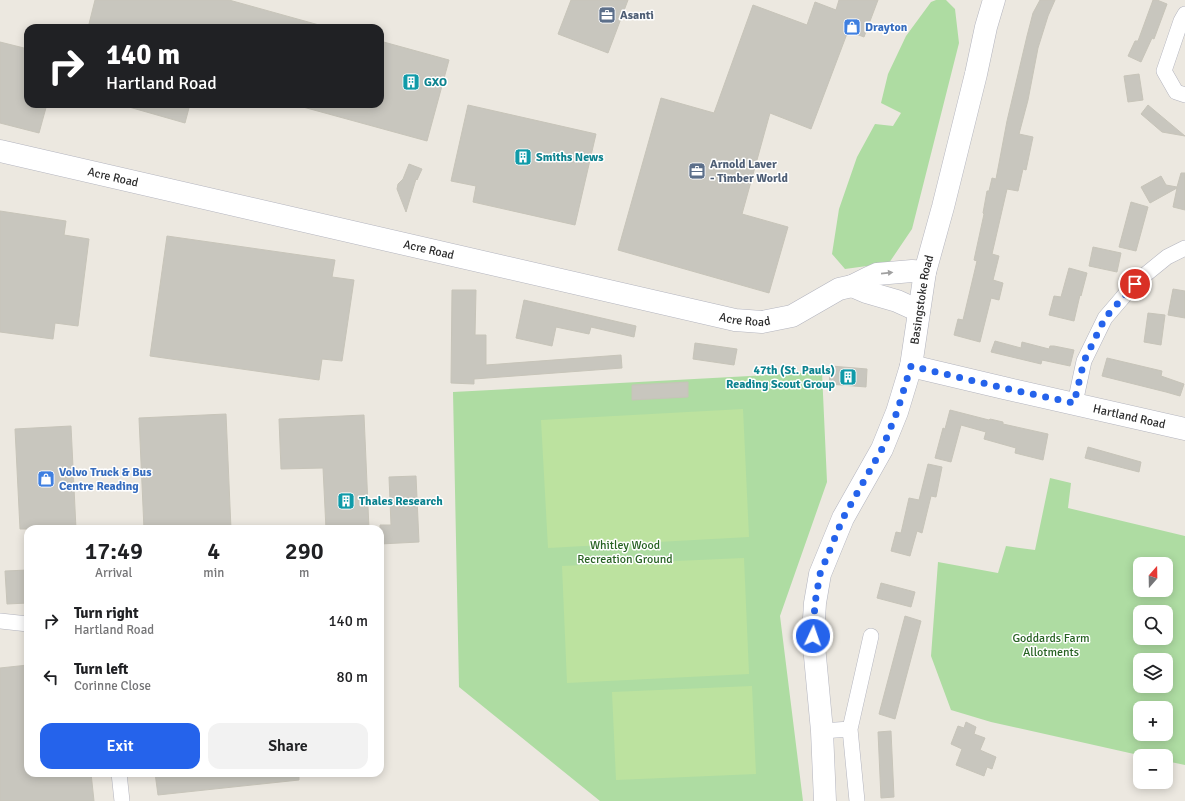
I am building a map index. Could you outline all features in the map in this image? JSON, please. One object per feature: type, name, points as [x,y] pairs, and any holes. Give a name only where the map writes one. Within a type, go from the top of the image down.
[{"type":"street","name":"Basingstoke Road","points":[[825,801],[822,731],[813,636],[815,603],[820,574],[843,518],[882,449],[897,412],[911,366],[925,272],[943,207],[986,27],[994,0]]},
{"type":"street","points":[[1185,14],[1181,21],[1164,71],[1176,92],[1185,94]]},
{"type":"street","name":"Acre Road","points":[[0,151],[735,320],[762,322],[792,316],[839,289],[852,286],[868,278],[884,273],[912,271],[925,272]]},
{"type":"street","points":[[1074,403],[1084,361],[1105,318],[1135,284],[1167,257],[1185,248]]},
{"type":"street","points":[[852,286],[866,292],[897,301],[919,311]]},
{"type":"street","name":"Hartland Road","points":[[911,366],[1185,429]]},
{"type":"street","points":[[0,621],[24,624]]},
{"type":"street","points":[[857,801],[850,729],[871,636]]},
{"type":"street","points":[[822,731],[850,729]]},
{"type":"street","points":[[119,777],[122,801]]},
{"type":"green space","points":[[936,0],[946,0],[955,9],[959,43],[912,229],[889,263],[845,269],[832,254],[839,209],[857,157],[875,124],[893,126],[901,113],[881,103],[888,74],[906,36],[931,2]]},
{"type":"green space","name":"Whitley Wood Recreation Ground","points":[[822,372],[827,482],[780,616],[803,801],[600,801],[459,687],[453,392]]},
{"type":"green space","points":[[743,409],[749,537],[548,548],[541,420]]},
{"type":"green space","name":"Goddards Farm Allotments","points":[[1050,478],[1071,483],[1068,508],[1185,536],[1185,765],[1173,762],[1173,749],[1133,749],[1133,754],[991,722],[951,710],[931,656],[938,562],[998,573],[1006,546],[1035,550]]},
{"type":"green space","points":[[744,558],[749,674],[567,683],[562,566]]},
{"type":"green space","points":[[752,686],[756,774],[616,780],[612,692]]},
{"type":"building","points":[[95,0],[229,0],[315,24],[89,24]]},
{"type":"building","points":[[571,0],[628,0],[608,53],[558,34]]},
{"type":"building","name":"Arnold Laver - Timber World","points":[[839,0],[878,0],[864,37],[848,31],[811,129],[770,113],[742,214],[788,227],[769,293],[618,250],[661,98],[714,113],[753,5],[807,25],[815,2],[836,10]]},
{"type":"building","points":[[1040,0],[1055,0],[1048,16],[1038,48],[1028,100],[1019,134],[1033,137],[1026,170],[1023,169],[1018,191],[1007,189],[992,254],[999,256],[993,280],[1003,283],[999,300],[991,298],[980,342],[954,335],[958,319],[963,320],[977,261],[974,260],[984,214],[987,191],[989,191],[992,178],[996,179],[1007,121],[1027,36],[1033,13]]},
{"type":"building","points":[[1153,0],[1167,4],[1154,39],[1152,38],[1141,62],[1128,56],[1135,41],[1138,41]]},
{"type":"building","points":[[0,42],[24,48],[24,108],[46,108],[39,133],[0,123]]},
{"type":"building","name":"GXO","points":[[384,42],[449,60],[427,141],[307,108],[384,108]]},
{"type":"building","points":[[1139,74],[1143,100],[1128,102],[1124,76]]},
{"type":"building","name":"Smiths News","points":[[468,105],[596,134],[575,225],[473,202],[476,186],[451,181]]},
{"type":"building","points":[[1148,105],[1185,136],[1162,132],[1141,114]]},
{"type":"building","points":[[132,108],[189,108],[185,123]]},
{"type":"building","points":[[409,164],[422,169],[417,180],[416,179],[406,212],[397,189],[398,184],[403,179]]},
{"type":"building","points":[[1181,173],[1185,173],[1185,210],[1173,207],[1177,188],[1150,203],[1141,187],[1161,176],[1166,185],[1177,187]]},
{"type":"building","points":[[1131,202],[1148,207],[1136,251],[1119,247]]},
{"type":"building","points":[[0,211],[66,221],[64,235],[89,239],[78,326],[55,323],[53,339],[0,332]]},
{"type":"building","points":[[167,236],[335,260],[332,277],[354,280],[342,361],[322,359],[319,380],[150,356]]},
{"type":"building","points":[[1093,247],[1121,253],[1117,272],[1089,266]]},
{"type":"building","points":[[1069,268],[1087,273],[1074,321],[1049,315],[1054,296],[1061,297]]},
{"type":"building","points":[[1173,289],[1185,291],[1185,318],[1168,315]]},
{"type":"building","points":[[452,290],[476,290],[475,335],[486,335],[486,365],[621,355],[622,368],[474,379],[474,384],[451,383]]},
{"type":"building","points":[[524,300],[636,326],[634,337],[591,327],[589,334],[556,327],[552,346],[516,338]]},
{"type":"building","points":[[1148,313],[1165,315],[1161,345],[1144,342]]},
{"type":"building","points":[[995,341],[1021,348],[1022,342],[1049,349],[1050,346],[1054,346],[1074,350],[1070,366],[1042,360],[1041,364],[991,352]]},
{"type":"building","points":[[695,343],[737,349],[734,365],[693,359]]},
{"type":"building","points":[[1107,358],[1162,371],[1161,376],[1184,384],[1180,396],[1102,376]]},
{"type":"building","name":"47th (St. Pauls) Reading Scout Group","points":[[831,366],[867,369],[866,387],[829,384]]},
{"type":"building","points":[[688,382],[688,397],[632,400],[632,385]]},
{"type":"building","points":[[950,410],[1048,434],[1043,460],[1015,453],[1016,448],[984,439],[986,432],[961,425],[951,462],[935,458],[943,428],[945,429]]},
{"type":"building","points":[[226,414],[231,525],[144,525],[139,418]]},
{"type":"building","name":"Thales Research","points":[[364,415],[369,525],[326,525],[323,468],[281,469],[279,419]]},
{"type":"building","name":"Volvo Truck & Bus Centre Reading","points":[[71,426],[76,525],[24,525],[24,529],[20,529],[15,429]]},
{"type":"building","points":[[1088,447],[1141,462],[1139,472],[1085,458]]},
{"type":"building","points":[[928,464],[942,467],[936,497],[931,496],[922,533],[917,531],[910,556],[891,551],[896,532],[901,533],[909,498],[919,500]]},
{"type":"building","points":[[416,476],[419,542],[384,544],[384,525],[391,525],[389,477]]},
{"type":"building","points":[[24,570],[24,603],[7,604],[5,571]]},
{"type":"building","points":[[881,583],[915,592],[911,607],[877,598]]},
{"type":"building","points":[[905,616],[921,621],[895,719],[879,714]]},
{"type":"building","points":[[24,665],[24,777],[91,777],[94,801],[0,801],[0,668]]},
{"type":"building","points":[[966,722],[976,727],[974,734],[985,738],[980,750],[996,757],[992,769],[987,767],[984,776],[956,765],[962,749],[951,744],[958,726],[964,728]]},
{"type":"building","points":[[891,731],[894,797],[881,798],[878,732]]},
{"type":"building","points":[[156,777],[299,777],[299,780],[158,795]]},
{"type":"place","name":"Asanti","points":[[607,15]]},
{"type":"place","name":"Drayton","points":[[852,27]]},
{"type":"place","name":"GXO","points":[[411,82]]},
{"type":"place","name":"Smiths News","points":[[523,157]]},
{"type":"place","name":"Arnold Laver - Timber World","points":[[697,171]]},
{"type":"place","name":"47th (St. Pauls) Reading Scout Group","points":[[848,377]]},
{"type":"place","name":"Volvo Truck & Bus Centre Reading","points":[[46,479]]},
{"type":"place","name":"Thales Research","points":[[346,501]]},
{"type":"route","points":[[813,636],[815,603],[820,574],[843,518],[882,449],[897,412],[911,366],[1074,403],[1084,361],[1105,318],[1135,284]]}]
